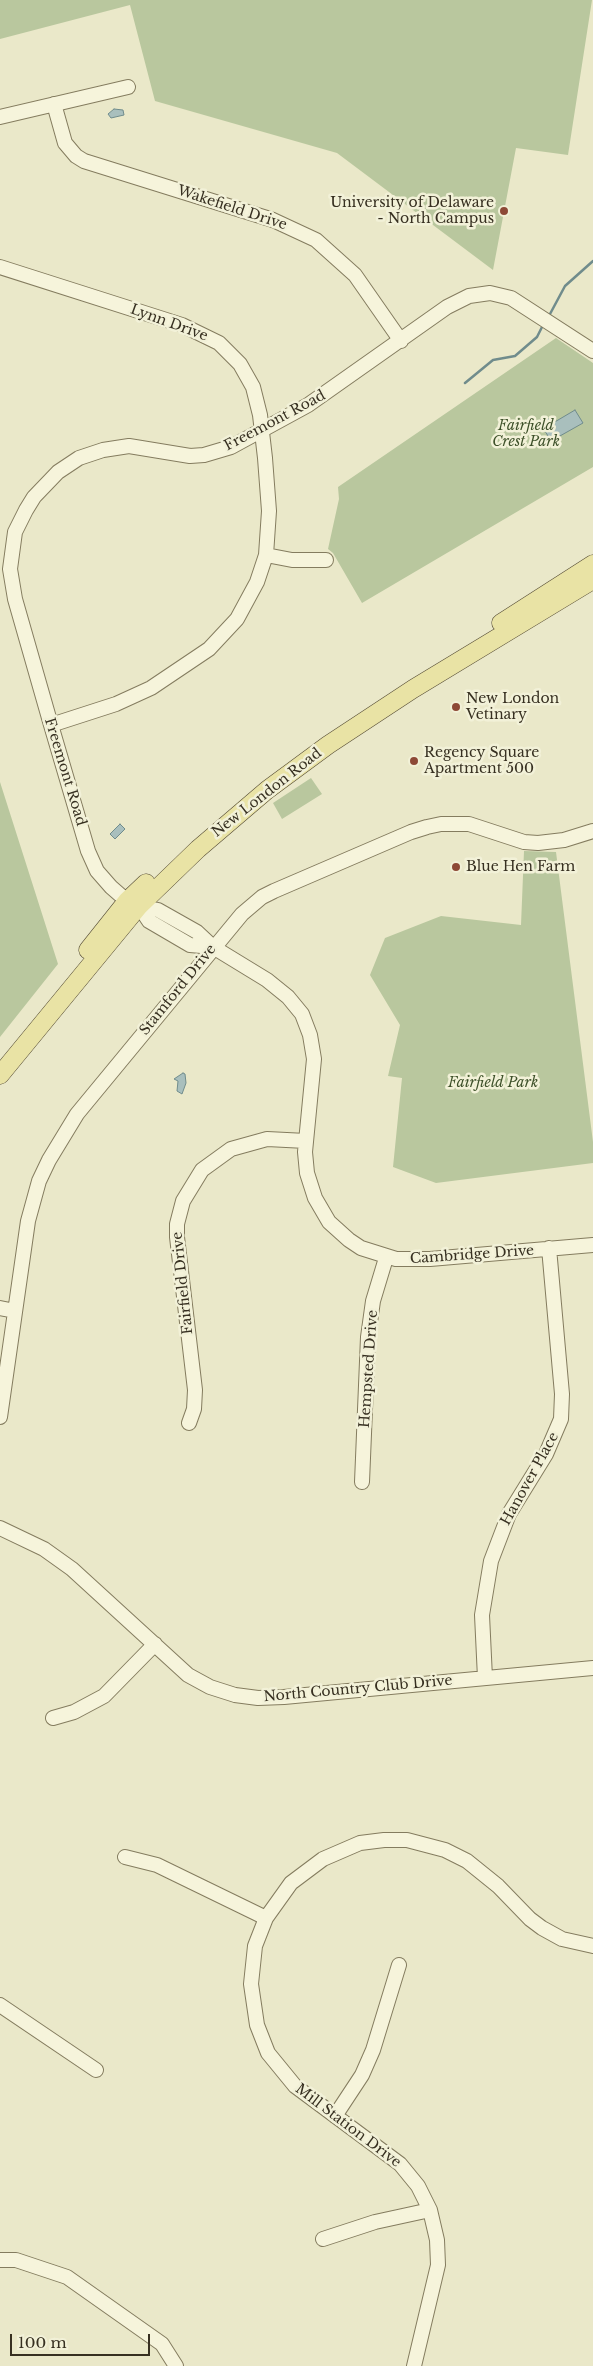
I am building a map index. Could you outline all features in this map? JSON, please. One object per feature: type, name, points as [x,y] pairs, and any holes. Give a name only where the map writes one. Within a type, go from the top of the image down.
[{"type":"main road","name":"New London Road","points":[[0,1058],[187,843],[266,777],[325,736],[593,564]]},
{"type":"main road","name":"New London Road","points":[[0,1075],[133,903],[267,790],[320,751],[413,689],[593,580]]},
{"type":"street","points":[[0,117],[128,87]]},
{"type":"street","name":"Wakefield Drive","points":[[54,104],[65,143],[76,156],[84,161],[273,220],[316,240],[355,275],[401,341]]},
{"type":"street","name":"Lynn Drive","points":[[0,267],[182,325],[213,339],[230,352],[247,376],[257,400],[262,431],[270,511],[266,555],[257,582],[244,607],[229,628],[209,649],[165,680],[142,692],[98,710],[51,725]]},
{"type":"street","name":"Freemont Road","points":[[133,903],[103,879],[92,861],[15,599],[10,569],[15,532],[34,497],[58,472],[79,458],[91,453],[129,446],[179,455],[204,455],[231,447],[334,389],[457,301],[469,296],[490,293],[516,301],[593,351]]},
{"type":"street","points":[[266,555],[292,560],[326,560]]},
{"type":"street","name":"Stamford Drive","points":[[0,1417],[33,1201],[39,1181],[58,1141],[77,1114],[242,914],[262,897],[411,832],[442,824],[469,824],[524,842],[538,843],[564,840],[593,831]]},
{"type":"street","name":"Cambridge Drive","points":[[133,903],[158,910],[198,932],[213,947],[278,988],[302,1014],[310,1035],[314,1059],[306,1141],[307,1173],[321,1211],[349,1240],[361,1248],[386,1258],[405,1260],[593,1245]]},
{"type":"street","name":"Fairfield Drive","points":[[189,1424],[194,1409],[195,1390],[177,1237],[183,1201],[202,1170],[232,1149],[267,1139],[306,1141]]},
{"type":"street","name":"Hanover Place","points":[[485,1678],[482,1615],[491,1561],[509,1514],[553,1441],[561,1419],[562,1394],[549,1248]]},
{"type":"street","name":"Hempsted Drive","points":[[362,1482],[368,1337],[373,1301],[386,1258]]},
{"type":"street","points":[[0,1308],[15,1311]]},
{"type":"street","name":"North Country Club Drive","points":[[0,1528],[60,1559],[176,1665],[198,1681],[222,1692],[247,1697],[277,1697],[593,1668]]},
{"type":"street","points":[[53,1718],[74,1712],[104,1696],[155,1644]]},
{"type":"street","name":"Mill Station Drive","points":[[414,2366],[438,2265],[437,2240],[430,2210],[418,2186],[400,2164],[308,2097],[285,2076],[268,2052],[259,2032],[251,1998],[251,1971],[255,1946],[266,1918],[291,1883],[311,1865],[347,1847],[371,1841],[407,1840],[446,1850],[467,1861],[498,1886],[530,1919],[542,1928],[562,1939],[593,1946]]},
{"type":"street","points":[[125,1857],[157,1865],[266,1918]]},
{"type":"street","points":[[335,2116],[362,2075],[373,2050],[399,1965]]},
{"type":"street","points":[[0,2005],[96,2070]]},
{"type":"street","points":[[323,2239],[375,2222],[430,2210]]},
{"type":"street","points":[[0,2260],[16,2260],[67,2277],[162,2344],[176,2366]]},
{"type":"green space","name":"University of Delaware - North Campus","points":[[0,0],[592,0],[568,155],[516,148],[493,270],[337,153],[155,101],[130,5],[0,39]]},
{"type":"green space","name":"Fairfield Crest Park","points":[[556,338],[593,363],[593,467],[362,603],[333,553],[328,549],[339,499],[338,487]]},
{"type":"green space","points":[[311,778],[322,794],[282,819],[273,803]]},
{"type":"green space","points":[[0,782],[58,964],[0,1037]]},
{"type":"green space","name":"Fairfield Park","points":[[524,851],[556,852],[593,1142],[593,1163],[436,1183],[393,1167],[402,1078],[388,1076],[400,1025],[370,975],[385,938],[441,916],[521,925]]},
{"type":"water","points":[[114,109],[123,110],[124,115],[111,118],[108,114]]},
{"type":"water","points":[[575,410],[583,423],[551,441],[539,421],[546,416],[553,423]]},
{"type":"water","points":[[120,824],[125,829],[115,839],[110,834]]},
{"type":"water","points":[[183,1073],[185,1074],[186,1083],[182,1094],[177,1091],[178,1081],[174,1079]]},
{"type":"waterway","points":[[550,314],[565,286],[593,261]]},
{"type":"waterway","points":[[465,383],[493,360],[515,356],[537,337],[542,327]]},
{"type":"place","name":"University of Delaware - North Campus","points":[[504,211]]},
{"type":"place","name":"New London Vetinary","points":[[456,707]]},
{"type":"place","name":"Regency Square Apartment 500","points":[[414,761]]},
{"type":"place","name":"Blue Hen Farm","points":[[456,867]]}]
